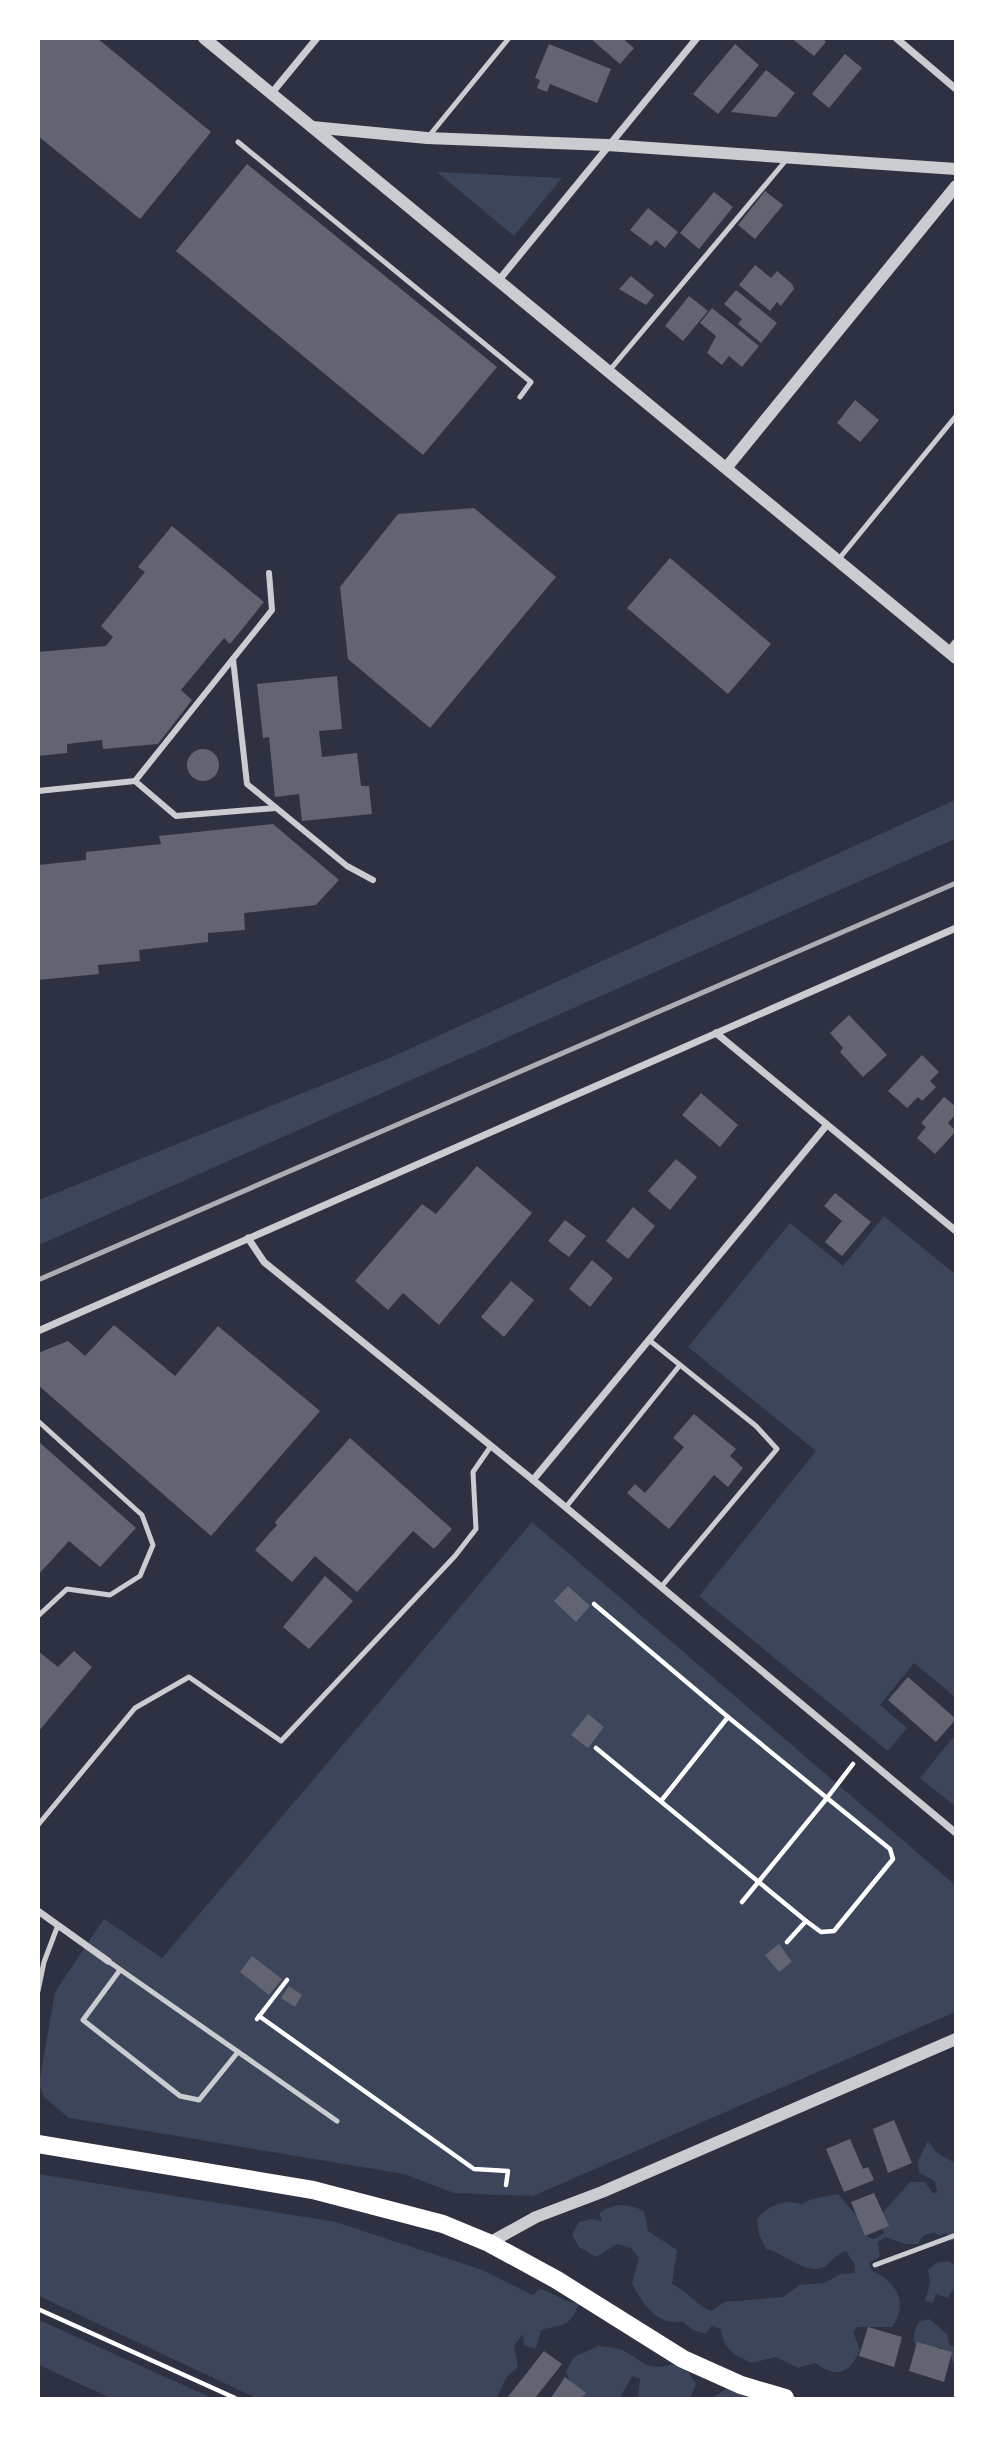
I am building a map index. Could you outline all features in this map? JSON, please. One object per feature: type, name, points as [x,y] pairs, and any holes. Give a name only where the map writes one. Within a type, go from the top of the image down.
[{"type":"main road","points":[[38,2144],[313,2190],[443,2224],[489,2243],[557,2280],[683,2359],[741,2385],[785,2399]]},
{"type":"street","points":[[204,38],[838,560],[953,651]]},
{"type":"street","points":[[271,94],[317,38]]},
{"type":"street","points":[[499,280],[697,38]]},
{"type":"street","points":[[896,38],[956,89]]},
{"type":"street","points":[[312,127],[428,138],[607,145],[956,169]]},
{"type":"street","points":[[727,467],[956,186]]},
{"type":"street","points":[[38,791],[135,781],[272,610],[270,573]]},
{"type":"street","points":[[233,659],[247,785],[346,866],[373,880]]},
{"type":"street","points":[[135,781],[176,816],[276,808]]},
{"type":"street","points":[[38,1331],[955,928]]},
{"type":"street","points":[[716,1033],[956,1231]]},
{"type":"street","points":[[533,1480],[826,1126]]},
{"type":"street","points":[[247,1238],[264,1262],[566,1507],[956,1833]]},
{"type":"street","points":[[38,1911],[107,1961]]},
{"type":"street","points":[[489,2243],[536,2217],[602,2192],[956,2039]]},
{"type":"lane","points":[[428,138],[509,38]]},
{"type":"lane","points":[[238,142],[531,382],[520,397]]},
{"type":"lane","points":[[609,371],[788,157]]},
{"type":"lane","points":[[838,560],[956,416]]},
{"type":"lane","points":[[649,1340],[756,1426],[777,1449],[660,1587]]},
{"type":"lane","points":[[566,1507],[680,1366]]},
{"type":"lane","points":[[38,1421],[142,1515],[153,1545],[140,1576],[110,1595],[67,1588],[38,1616]]},
{"type":"lane","points":[[38,1825],[135,1708],[189,1676],[281,1741],[447,1565],[477,1529],[473,1472],[491,1446]]},
{"type":"lane","points":[[38,1991],[44,1962],[58,1926]]},
{"type":"lane","points":[[107,1961],[337,2121]]},
{"type":"lane","points":[[120,1970],[83,2020],[180,2096],[198,2100],[238,2052]]},
{"type":"lane","points":[[875,2265],[956,2235]]},
{"type":"path","points":[[594,1604],[890,1849],[893,1859],[834,1931],[821,1932],[596,1748]]},
{"type":"path","points":[[661,1801],[728,1717]]},
{"type":"path","points":[[741,1902],[860,1755]]},
{"type":"path","points":[[787,1942],[806,1921]]},
{"type":"path","points":[[287,1980],[258,2018],[474,2169],[508,2171],[506,2185]]},
{"type":"path","points":[[38,2309],[235,2399]]},
{"type":"shaded area","points":[[437,172],[562,178],[514,236]]},
{"type":"shaded area","points":[[955,800],[955,839],[39,1245],[39,1200],[394,1056]]},
{"type":"shaded area","points":[[884,1216],[956,1275],[955,1697],[914,1663],[880,1705],[907,1728],[888,1751],[699,1596],[816,1451],[688,1347],[790,1223],[843,1266]]},
{"type":"shaded area","points":[[532,1522],[955,1885],[955,2012],[533,2196],[454,2193],[404,2174],[69,2118],[44,2097],[39,2084],[55,1992],[104,1919],[162,1958]]},
{"type":"shaded area","points":[[955,1735],[955,1806],[920,1778]]},
{"type":"shaded area","points":[[928,2141],[936,2152],[955,2163],[955,2240],[951,2241],[946,2233],[940,2236],[934,2232],[923,2236],[918,2244],[905,2244],[885,2237],[878,2242],[880,2257],[869,2263],[872,2271],[894,2287],[898,2294],[900,2310],[892,2327],[858,2327],[853,2332],[860,2350],[851,2365],[841,2372],[829,2371],[815,2363],[798,2368],[776,2357],[751,2363],[730,2350],[724,2342],[721,2329],[712,2326],[705,2334],[693,2330],[682,2321],[673,2322],[658,2317],[645,2305],[632,2283],[639,2258],[631,2248],[617,2244],[596,2257],[579,2247],[572,2235],[579,2222],[592,2219],[602,2221],[599,2213],[616,2206],[632,2207],[644,2211],[648,2231],[677,2250],[672,2284],[705,2308],[711,2311],[725,2302],[783,2297],[800,2285],[824,2283],[841,2274],[854,2273],[855,2265],[846,2251],[824,2267],[817,2269],[802,2266],[766,2249],[759,2234],[757,2219],[777,2204],[802,2204],[812,2199],[838,2194],[860,2220],[868,2237],[874,2239],[884,2233],[879,2217],[910,2182],[925,2182],[933,2193],[937,2192],[935,2181],[919,2173],[918,2161]]},
{"type":"shaded area","points":[[38,2174],[336,2222],[482,2270],[533,2295],[540,2289],[579,2304],[568,2321],[541,2330],[536,2349],[524,2345],[523,2334],[514,2346],[518,2367],[506,2378],[497,2398],[256,2398],[39,2296]]},
{"type":"shaded area","points":[[948,2261],[955,2265],[954,2288],[948,2298],[936,2294],[933,2303],[925,2301],[930,2283],[928,2270],[936,2263]]},
{"type":"shaded area","points":[[929,2319],[947,2334],[950,2346],[955,2345],[955,2366],[949,2354],[940,2347],[926,2353],[917,2347],[914,2335],[917,2326],[920,2321]]},
{"type":"shaded area","points":[[38,2320],[212,2398],[110,2398],[39,2365]]},
{"type":"shaded area","points":[[598,2346],[620,2349],[653,2366],[674,2364],[688,2372],[696,2384],[690,2398],[638,2397],[640,2379],[632,2376],[620,2398],[577,2398],[566,2372],[574,2357]]},
{"type":"shaded area","points":[[728,2388],[746,2397],[759,2398],[712,2398]]},
{"type":"building","points":[[38,38],[97,38],[211,132],[140,219],[38,136]]},
{"type":"building","points":[[590,38],[622,38],[634,48],[620,64]]},
{"type":"building","points":[[791,38],[822,38],[826,42],[814,56]]},
{"type":"building","points":[[549,44],[611,69],[597,103],[550,84],[547,92],[537,88],[540,80],[535,78]]},
{"type":"building","points":[[735,44],[759,65],[718,114],[693,94]]},
{"type":"building","points":[[845,54],[862,68],[829,108],[812,94]]},
{"type":"building","points":[[766,70],[795,93],[776,117],[731,112]]},
{"type":"building","points":[[247,164],[497,367],[423,455],[176,251]]},
{"type":"building","points":[[765,191],[783,205],[755,239],[738,225]]},
{"type":"building","points":[[714,192],[733,207],[699,249],[680,233]]},
{"type":"building","points":[[648,208],[678,232],[665,248],[656,240],[651,246],[630,230]]},
{"type":"building","points":[[755,265],[771,278],[777,271],[792,284],[794,289],[781,306],[777,302],[770,311],[739,285]]},
{"type":"building","points":[[631,276],[654,295],[646,305],[619,289]]},
{"type":"building","points":[[736,290],[777,323],[761,343],[738,324],[742,319],[724,304]]},
{"type":"building","points":[[689,296],[708,311],[683,341],[665,326]]},
{"type":"building","points":[[712,308],[759,346],[742,367],[729,356],[722,365],[707,353],[716,336],[700,323]]},
{"type":"building","points":[[855,400],[879,420],[860,442],[837,423]]},
{"type":"building","points":[[474,508],[556,577],[430,728],[348,659],[340,587],[398,514]]},
{"type":"building","points":[[172,526],[264,602],[230,644],[224,638],[181,690],[192,700],[158,744],[103,749],[102,740],[67,744],[67,753],[38,756],[38,652],[106,646],[113,637],[101,626],[145,572],[138,567]]},
{"type":"building","points":[[670,558],[771,644],[728,694],[627,608]]},
{"type":"building","points":[[337,676],[342,729],[319,731],[322,757],[357,753],[361,786],[369,786],[372,814],[302,821],[299,794],[275,797],[269,737],[263,738],[257,684]]},
{"type":"building","points":[[203,749],[215,753],[219,765],[215,777],[203,781],[191,777],[187,765],[191,753]]},
{"type":"building","points":[[273,824],[339,880],[316,905],[244,913],[245,930],[208,933],[208,942],[139,950],[140,961],[98,965],[99,974],[38,980],[38,865],[86,860],[86,852],[161,844],[159,836]]},
{"type":"building","points":[[849,1015],[887,1055],[863,1077],[840,1052],[843,1048],[830,1033]]},
{"type":"building","points":[[922,1055],[939,1072],[930,1081],[936,1087],[922,1101],[918,1097],[907,1108],[888,1091]]},
{"type":"building","points":[[701,1093],[738,1125],[720,1147],[682,1115]]},
{"type":"building","points":[[944,1097],[956,1107],[956,1114],[948,1123],[956,1131],[935,1154],[917,1138],[926,1127],[921,1123]]},
{"type":"building","points":[[676,1159],[697,1177],[670,1210],[648,1191]]},
{"type":"building","points":[[477,1166],[532,1213],[439,1325],[403,1293],[388,1310],[355,1281],[422,1204],[436,1214]]},
{"type":"building","points":[[835,1193],[871,1222],[842,1256],[825,1242],[842,1221],[824,1206]]},
{"type":"building","points":[[633,1207],[655,1226],[628,1259],[606,1241]]},
{"type":"building","points":[[565,1220],[586,1236],[569,1257],[548,1241]]},
{"type":"building","points":[[592,1260],[613,1278],[590,1307],[569,1289]]},
{"type":"building","points":[[511,1281],[534,1300],[504,1337],[481,1317]]},
{"type":"building","points":[[114,1325],[175,1376],[218,1326],[320,1411],[211,1536],[38,1385],[38,1353],[68,1341],[85,1356]]},
{"type":"building","points":[[694,1414],[736,1449],[730,1456],[743,1468],[728,1487],[714,1475],[669,1529],[627,1493],[635,1484],[645,1493],[684,1447],[673,1438]]},
{"type":"building","points":[[350,1438],[452,1529],[434,1549],[413,1531],[357,1592],[315,1556],[292,1582],[255,1550],[277,1525],[275,1522]]},
{"type":"building","points":[[38,1441],[136,1528],[100,1567],[69,1541],[38,1575]]},
{"type":"building","points":[[325,1576],[353,1601],[309,1649],[283,1627]]},
{"type":"building","points":[[568,1586],[590,1606],[576,1622],[554,1601]]},
{"type":"building","points":[[38,1651],[58,1667],[74,1651],[92,1667],[38,1732]]},
{"type":"building","points":[[908,1677],[956,1719],[936,1742],[888,1700]]},
{"type":"building","points":[[588,1714],[604,1727],[588,1748],[571,1735]]},
{"type":"building","points":[[779,1944],[792,1962],[779,1972],[765,1955]]},
{"type":"building","points":[[252,1956],[282,1979],[269,1995],[240,1972]]},
{"type":"building","points":[[289,1986],[302,1995],[295,2007],[281,1998]]},
{"type":"building","points":[[894,2120],[912,2163],[888,2173],[873,2129]]},
{"type":"building","points":[[850,2139],[863,2169],[868,2167],[874,2180],[844,2192],[826,2149]]},
{"type":"building","points":[[874,2193],[889,2226],[865,2236],[851,2202]]},
{"type":"building","points":[[868,2327],[902,2337],[894,2367],[859,2356]]},
{"type":"building","points":[[917,2342],[952,2352],[944,2382],[909,2371]]},
{"type":"building","points":[[544,2351],[562,2364],[535,2398],[507,2398]]},
{"type":"building","points":[[565,2377],[586,2393],[581,2398],[551,2398]]},
{"type":"railway","points":[[38,1280],[956,883]]}]
